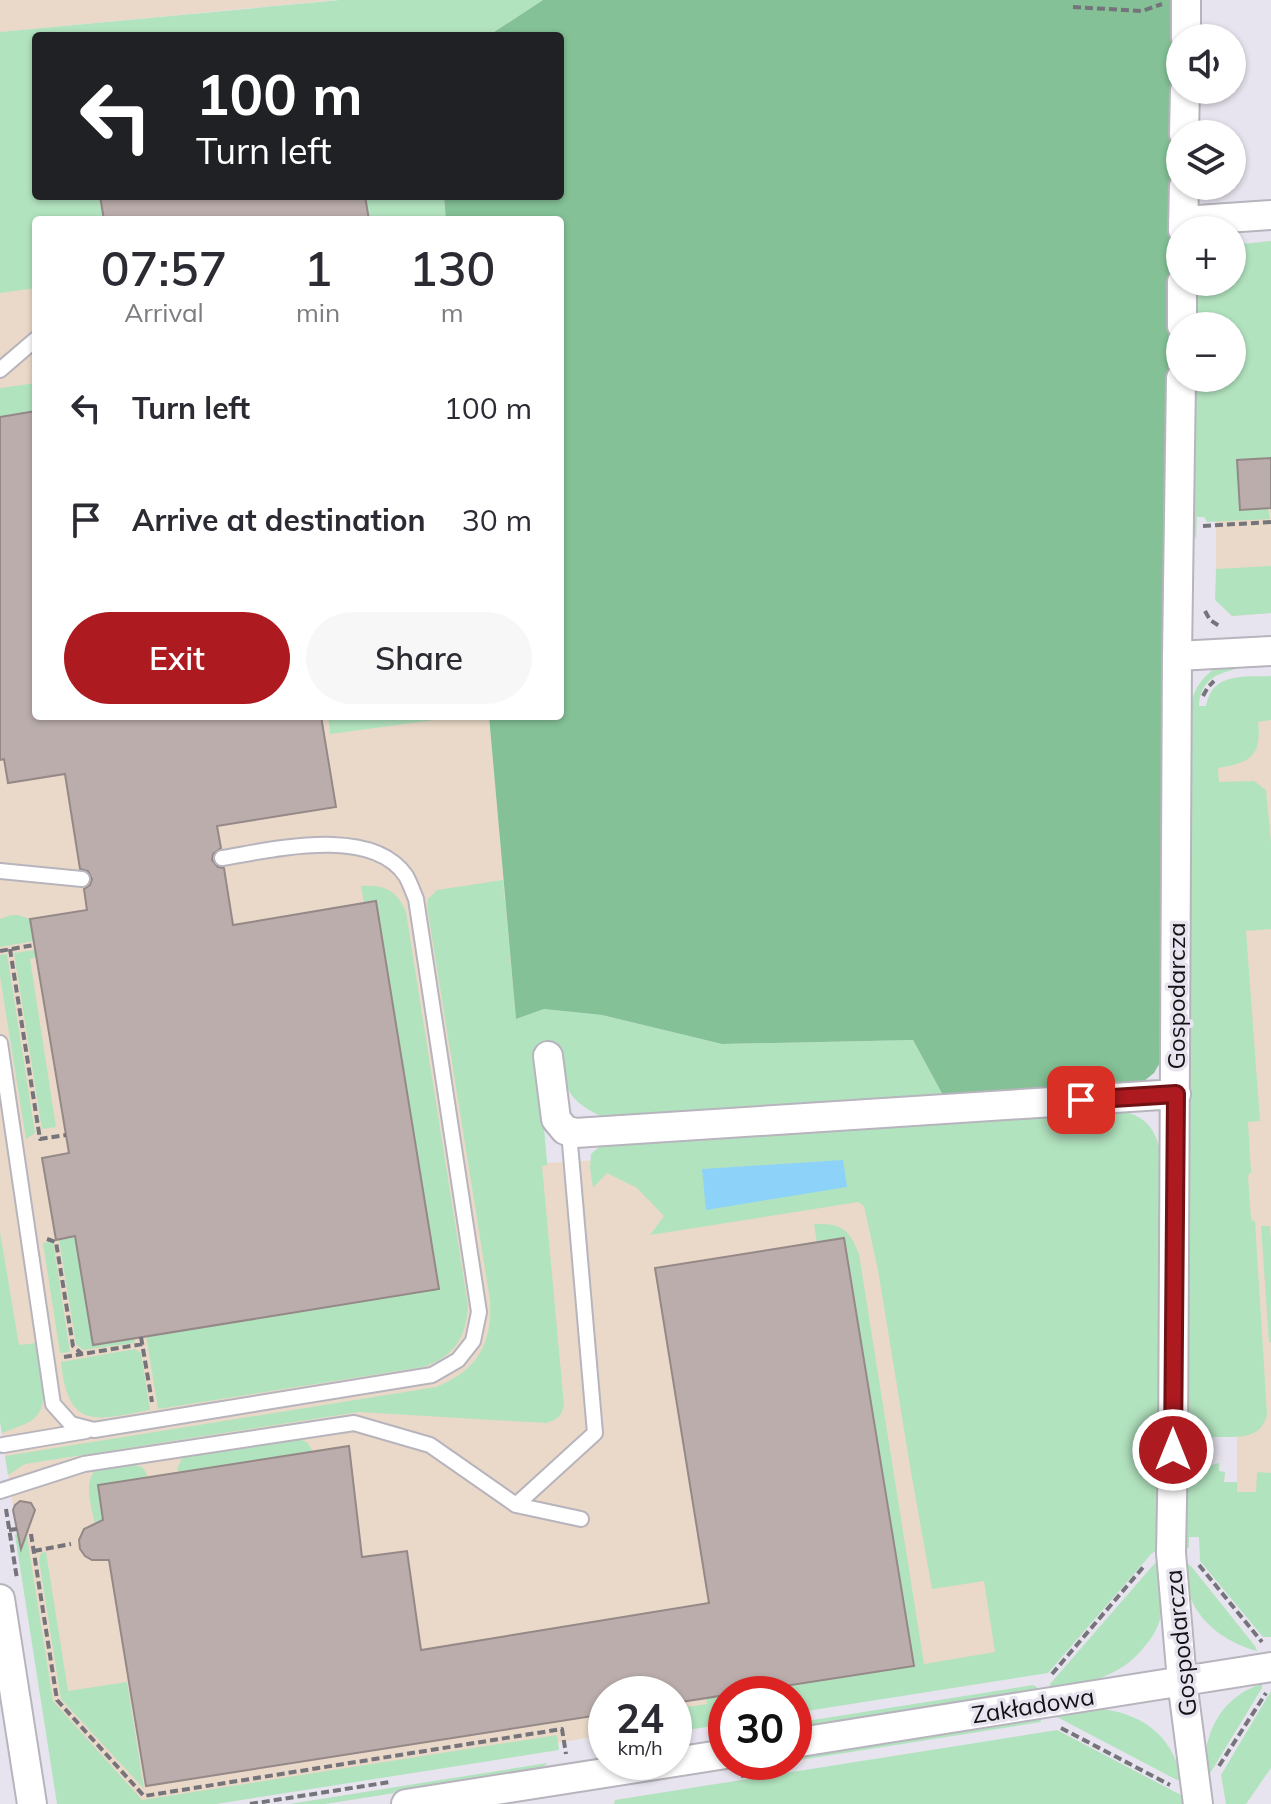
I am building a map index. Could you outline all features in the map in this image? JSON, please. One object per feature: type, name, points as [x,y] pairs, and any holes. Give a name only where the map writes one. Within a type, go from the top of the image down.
[{"type":"street","points":[[1186,0],[1186,24]]},
{"type":"street","points":[[1246,218],[1271,215]]},
{"type":"street","name":"Gospodarcza","points":[[1181,392],[1171,1553],[1182,1681],[1197,1795]]},
{"type":"street","points":[[1177,656],[1271,651]]},
{"type":"street","points":[[548,1056],[556,1119],[565,1130],[575,1133],[1176,1094]]},
{"type":"street","points":[[0,1599],[32,1804]]},
{"type":"street","name":"Zakładowa","points":[[812,1752],[1269,1667]]},
{"type":"street","points":[[406,1804],[708,1768]]},
{"type":"lane","points":[[0,370],[32,342]]},
{"type":"lane","points":[[3,1445],[432,1375],[458,1360],[473,1341],[479,1312],[416,899],[405,875],[385,857],[351,846],[317,844],[222,858]]},
{"type":"lane","points":[[0,871],[82,879]]},
{"type":"lane","points":[[0,1043],[53,1404],[71,1424],[94,1430]]},
{"type":"lane","points":[[516,1505],[595,1433],[569,1132]]},
{"type":"lane","points":[[0,1491],[84,1464],[354,1423],[430,1445],[516,1505],[581,1519]]},
{"type":"path","points":[[1073,7],[1142,11],[1172,0]]},
{"type":"path","points":[[1200,516],[1200,526],[1271,522]]},
{"type":"path","points":[[1203,607],[1210,620],[1221,628]]},
{"type":"path","points":[[0,951],[34,945]]},
{"type":"path","points":[[10,949],[40,1139]]},
{"type":"path","points":[[28,1141],[66,1135]]},
{"type":"path","points":[[44,1238],[56,1242],[73,1346],[82,1354]]},
{"type":"path","points":[[141,1337],[153,1409]]},
{"type":"path","points":[[61,1357],[143,1344]]},
{"type":"path","points":[[9,1530],[17,1529]]},
{"type":"path","points":[[31,1534],[57,1700],[144,1796],[562,1729],[566,1754]]},
{"type":"path","points":[[34,1551],[71,1544]]},
{"type":"path","points":[[1051,1676],[1152,1556],[1194,1552],[1194,1559],[1263,1644],[1269,1667],[1269,1686],[1217,1770],[1216,1783],[1197,1795],[1181,1790],[1056,1726]]},
{"type":"shaded area","points":[[0,0],[336,0],[0,32]]},
{"type":"shaded area","points":[[0,126],[32,188],[32,200],[444,200],[446,216],[32,216],[32,720],[489,720],[529,1164],[851,1146],[1044,1665],[812,1692],[812,1676],[708,1676],[708,1704],[692,1714],[692,1676],[588,1676],[588,1738],[175,1804],[60,1804],[0,1422]]},
{"type":"shaded area","points":[[1216,431],[1271,431],[1271,613],[1232,616],[1216,600]]},
{"type":"shaded area","points":[[1271,687],[1271,1605],[1207,1471],[1225,1472],[1224,1482],[1237,1482],[1215,711]]},
{"type":"green space","points":[[340,0],[543,0],[494,32],[32,32],[32,200],[101,200],[103,216],[32,216],[32,289],[0,293],[0,32]]},
{"type":"green space","points":[[543,0],[1172,0],[1172,24],[1166,24],[1166,104],[1171,104],[1171,120],[1166,120],[1166,200],[1170,200],[1170,216],[1166,216],[1166,296],[1169,296],[1169,312],[1166,312],[1168,392],[1162,1059],[1154,1073],[1143,1082],[945,1099],[913,1040],[722,1044],[602,1015],[544,1009],[516,1019],[489,720],[564,720],[564,216],[446,216],[444,200],[564,200],[564,32],[494,32]]},
{"type":"green space","points":[[362,200],[444,200],[446,216],[365,216]]},
{"type":"green space","points":[[1271,241],[1271,458],[1237,461],[1240,510],[1268,508],[1270,519],[1207,522],[1204,517],[1197,517],[1196,540],[1193,532],[1194,392],[1246,392],[1246,312],[1195,312],[1195,296],[1246,296],[1246,244]]},
{"type":"green space","points":[[32,384],[32,424],[0,429],[0,388]]},
{"type":"green space","points":[[1271,566],[1271,613],[1232,616],[1215,600],[1216,569]]},
{"type":"green space","points":[[1218,666],[1239,666],[1215,676],[1207,683],[1199,706],[1206,706],[1209,695],[1222,682],[1240,677],[1271,676],[1271,720],[1258,722],[1255,751],[1238,764],[1218,768],[1219,782],[1254,781],[1266,790],[1271,842],[1271,929],[1246,931],[1260,1121],[1248,1122],[1251,1172],[1248,1176],[1251,1219],[1255,1222],[1267,1414],[1256,1432],[1237,1437],[1202,1437],[1189,1429],[1185,1420],[1190,707],[1200,684]]},
{"type":"green space","points":[[328,720],[434,720],[330,734]]},
{"type":"green space","points":[[503,880],[516,1019],[544,1009],[602,1015],[722,1044],[913,1040],[945,1099],[612,1121],[586,1108],[571,1094],[562,1074],[558,1045],[537,1047],[547,1162],[542,1166],[564,1405],[558,1417],[546,1423],[359,1412],[25,1464],[8,1475],[5,1456],[436,1387],[472,1364],[480,1354],[489,1329],[490,1300],[427,906],[428,899],[437,890]]},
{"type":"green space","points":[[361,886],[388,890],[398,898],[406,912],[468,1306],[461,1337],[443,1358],[423,1367],[158,1409],[146,1335],[439,1286],[376,902],[364,903]]},
{"type":"green space","points":[[11,915],[30,919],[34,941],[0,947],[0,919]]},
{"type":"green space","points":[[35,950],[36,957],[30,959],[56,1127],[42,1129],[14,953]]},
{"type":"green space","points":[[7,954],[35,1133],[26,1139],[0,976],[0,955]]},
{"type":"green space","points":[[1121,1111],[1138,1116],[1149,1126],[1161,1155],[1159,1550],[1152,1553],[1048,1673],[812,1710],[812,1681],[914,1665],[844,1239],[817,1243],[814,1224],[843,1229],[859,1254],[924,1664],[995,1652],[984,1581],[932,1589],[878,1270],[864,1206],[858,1202],[650,1235],[664,1216],[637,1188],[607,1173],[593,1188],[591,1154],[599,1147],[616,1142]]},
{"type":"green space","points":[[1261,1226],[1270,1226],[1271,1342],[1269,1342]]},
{"type":"green space","points":[[0,1232],[19,1345],[36,1343],[43,1396],[42,1406],[31,1421],[2,1433],[0,1422]]},
{"type":"green space","points":[[78,1236],[137,1336],[134,1343],[83,1350],[76,1344],[59,1239]]},
{"type":"green space","points":[[53,1241],[70,1352],[60,1353],[43,1243]]},
{"type":"green space","points":[[135,1349],[141,1353],[150,1410],[100,1417],[88,1416],[78,1410],[70,1400],[61,1362]]},
{"type":"green space","points":[[297,1438],[308,1443],[313,1452],[179,1472],[177,1469],[182,1458],[189,1454]]},
{"type":"green space","points":[[1219,1463],[1219,1471],[1225,1472],[1224,1482],[1237,1482],[1237,1492],[1256,1492],[1257,1472],[1271,1473],[1271,1637],[1263,1637],[1200,1561],[1199,1537],[1189,1537],[1189,1548],[1184,1548],[1185,1496],[1189,1485],[1195,1475]]},
{"type":"green space","points":[[134,1464],[143,1468],[148,1477],[99,1485],[104,1523],[95,1525],[89,1489],[91,1476],[95,1470]]},
{"type":"green space","points":[[19,1533],[27,1537],[53,1701],[142,1800],[557,1735],[559,1750],[216,1804],[57,1804],[15,1535]]},
{"type":"green space","points":[[46,1552],[68,1691],[127,1682],[144,1789],[61,1699],[39,1560],[41,1553]]},
{"type":"green space","points":[[1185,1562],[1257,1651],[1233,1642],[1202,1618],[1189,1595]]},
{"type":"green space","points":[[1155,1563],[1159,1563],[1162,1607],[1158,1626],[1148,1642],[1135,1657],[1114,1672],[1091,1681],[1051,1689],[1050,1684]]},
{"type":"green space","points":[[1262,1684],[1209,1775],[1205,1775],[1207,1746],[1217,1719],[1235,1698]]},
{"type":"green space","points":[[1033,1685],[1037,1687],[1037,1691],[812,1726],[812,1720]]},
{"type":"green space","points":[[1271,1691],[1271,1768],[1246,1804],[1226,1804],[1221,1775]]},
{"type":"green space","points":[[708,1698],[708,1727],[692,1729],[692,1706],[707,1704]]},
{"type":"green space","points":[[1096,1708],[1141,1721],[1163,1738],[1182,1780],[1055,1716],[1055,1713]]},
{"type":"green space","points":[[1040,1715],[1041,1722],[812,1758],[812,1751]]},
{"type":"green space","points":[[1057,1730],[1181,1795],[1185,1794],[1186,1804],[614,1804],[615,1800],[741,1780],[812,1780],[812,1769]]},
{"type":"green space","points":[[547,1763],[541,1770],[325,1804],[289,1804]]},
{"type":"water","points":[[843,1160],[847,1187],[706,1210],[702,1169]]},
{"type":"building","points":[[101,200],[366,200],[368,216],[103,216]]},
{"type":"building","points":[[32,412],[32,720],[322,720],[336,807],[217,826],[221,848],[213,854],[212,860],[218,867],[224,868],[233,925],[376,901],[439,1289],[93,1345],[75,1236],[56,1240],[42,1158],[69,1153],[30,919],[87,910],[84,889],[92,879],[88,871],[80,869],[65,774],[8,783],[4,759],[0,760],[0,417]]},
{"type":"building","points":[[1271,458],[1271,508],[1240,510],[1237,460]]},
{"type":"building","points":[[844,1238],[914,1666],[812,1682],[812,1676],[708,1676],[708,1698],[692,1700],[692,1676],[588,1676],[588,1717],[146,1786],[109,1560],[92,1560],[80,1549],[79,1540],[84,1529],[103,1520],[98,1485],[349,1446],[362,1557],[407,1551],[421,1650],[709,1603],[655,1268]]},
{"type":"building","points":[[20,1501],[31,1503],[35,1510],[21,1549],[13,1510]]},
{"type":"route","points":[[1081,1100],[1176,1094],[1173,1450]]}]
